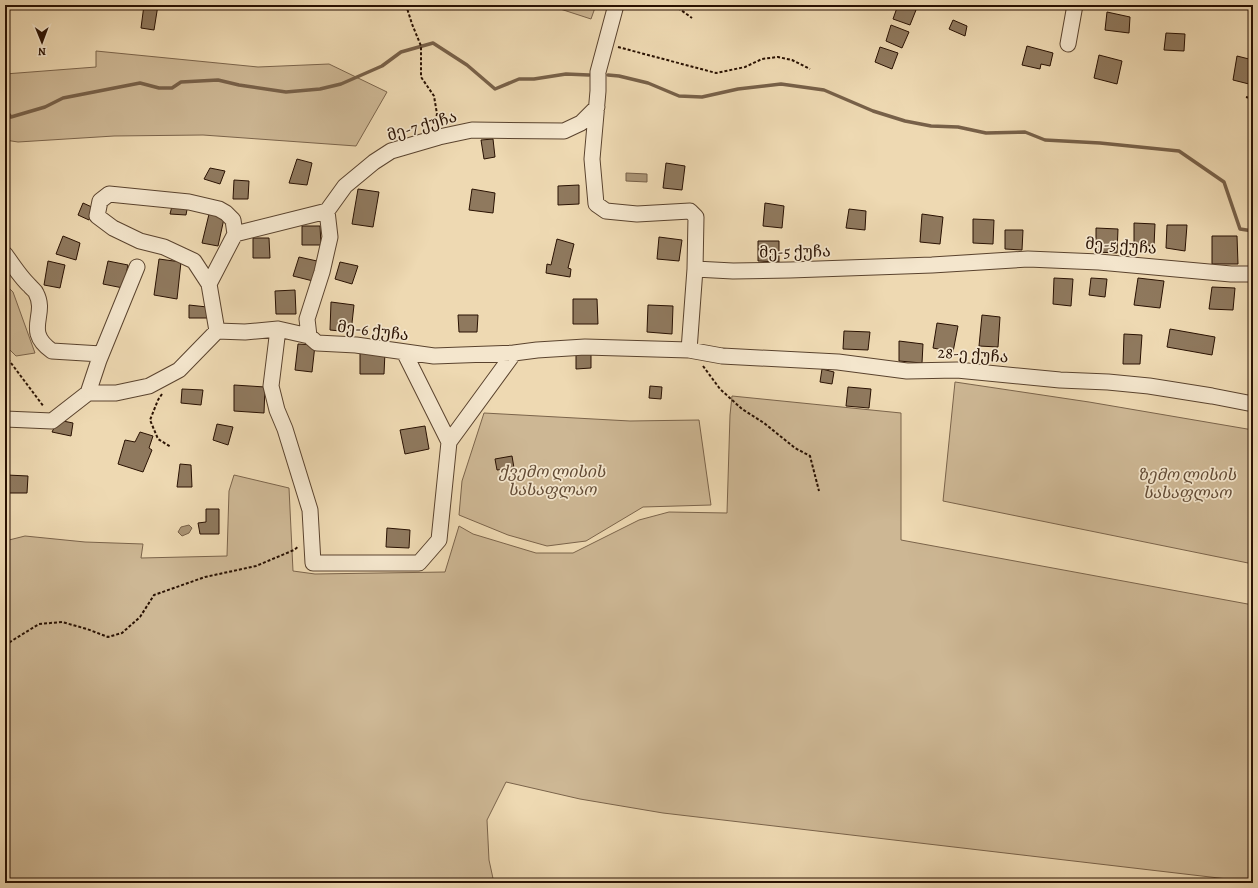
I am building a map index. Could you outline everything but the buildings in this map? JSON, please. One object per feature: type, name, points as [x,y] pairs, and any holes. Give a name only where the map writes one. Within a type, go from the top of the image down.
[{"type":"street","points":[[616,5],[598,72],[597,106],[592,159],[596,204],[606,211],[637,214],[690,211],[696,217],[695,269],[689,350]]},
{"type":"street","points":[[1068,44],[1075,5]]},
{"type":"street","name":"მე-7 ქუჩა","points":[[327,211],[345,186],[374,162],[391,151],[472,130],[564,131],[581,123],[597,106]]},
{"type":"street","points":[[88,393],[116,393],[149,386],[179,370],[217,331],[209,284],[194,261],[164,247],[140,241],[114,228],[96,216],[100,201],[109,194],[189,202],[218,209],[226,213],[233,220],[235,234],[209,284]]},
{"type":"street","points":[[235,234],[327,211],[330,237],[322,272],[307,319],[309,336]]},
{"type":"street","points":[[5,254],[30,286],[36,291],[40,302],[36,325],[38,335],[46,347],[52,351],[101,354]]},
{"type":"street","name":"მე-5 ქუჩა","points":[[695,269],[733,271],[932,266],[1028,259],[1099,262],[1231,274],[1253,274]]},
{"type":"street","points":[[5,419],[52,421],[88,393],[101,354],[137,267]]},
{"type":"street","points":[[278,329],[271,386],[277,410],[285,429],[310,510],[312,563],[419,563],[439,540],[449,442],[514,353]]},
{"type":"street","name":"მე-6 ქუჩა","points":[[217,331],[245,332],[278,329],[309,336],[317,343],[356,344],[434,356],[514,353],[584,347],[689,350]]},
{"type":"street","name":"28-ე ქუჩა","points":[[689,350],[722,356],[838,362],[907,371],[957,370],[1060,380],[1108,382],[1191,393],[1253,404]]},
{"type":"street","points":[[404,352],[449,442]]},
{"type":"path","points":[[406,5],[421,46],[421,77],[434,96],[437,114],[429,140]]},
{"type":"path","points":[[674,5],[692,18]]},
{"type":"path","points":[[605,43],[716,73],[745,67],[762,59],[778,57],[792,60],[810,69]]},
{"type":"path","points":[[1246,96],[1253,99]]},
{"type":"path","points":[[5,356],[35,394],[52,421]]},
{"type":"path","points":[[702,366],[720,389],[742,409],[764,423],[795,448],[810,456],[819,491]]},
{"type":"path","points":[[162,394],[150,420],[158,439],[171,447]]},
{"type":"path","points":[[5,645],[39,624],[62,622],[108,637],[122,633],[140,617],[154,594],[205,577],[256,566],[294,550],[312,536]]},
{"type":"green space","points":[[548,5],[596,5],[591,19]]},
{"type":"green space","points":[[96,51],[258,67],[329,64],[387,92],[356,146],[203,135],[114,136],[18,142],[5,140],[5,74],[96,67]]},
{"type":"green space","points":[[5,284],[13,292],[35,353],[16,356],[5,345]]},
{"type":"green space","name":"ზემო ლისის სასაფლაო","points":[[955,382],[1089,402],[1253,430],[1253,564],[943,501]]},
{"type":"green space","points":[[732,396],[901,413],[901,540],[1253,605],[1253,882],[663,813],[580,799],[506,782],[487,820],[489,860],[494,883],[5,883],[5,541],[25,536],[85,542],[143,544],[141,558],[227,556],[229,491],[234,475],[289,488],[293,571],[315,574],[445,572],[459,526],[473,534],[536,553],[573,553],[639,520],[669,512],[727,513]]},
{"type":"green space","name":"ქვემო ლისის სასაფლაო","points":[[484,413],[630,421],[699,420],[711,505],[643,507],[586,541],[547,546],[508,535],[459,515],[462,481]]},
{"type":"shaded area","points":[[626,173],[647,174],[647,182],[626,181]]},
{"type":"shaded area","points":[[189,525],[192,528],[189,533],[182,536],[178,532],[181,527]]},
{"type":"waterway","points":[[5,110],[11,117],[45,107],[63,98],[140,83],[159,88],[172,88],[181,82],[218,80],[239,85],[286,92],[320,89],[341,84],[382,66],[401,52],[433,43],[467,65],[495,89],[519,79],[534,79],[566,74],[589,75]]},
{"type":"waterway","points":[[608,75],[648,83],[679,96],[702,97],[738,89],[781,84],[824,90],[873,111],[905,121],[931,126],[958,127],[986,133],[1025,132],[1045,140],[1100,143],[1179,151],[1224,182],[1240,229],[1253,231]]}]
